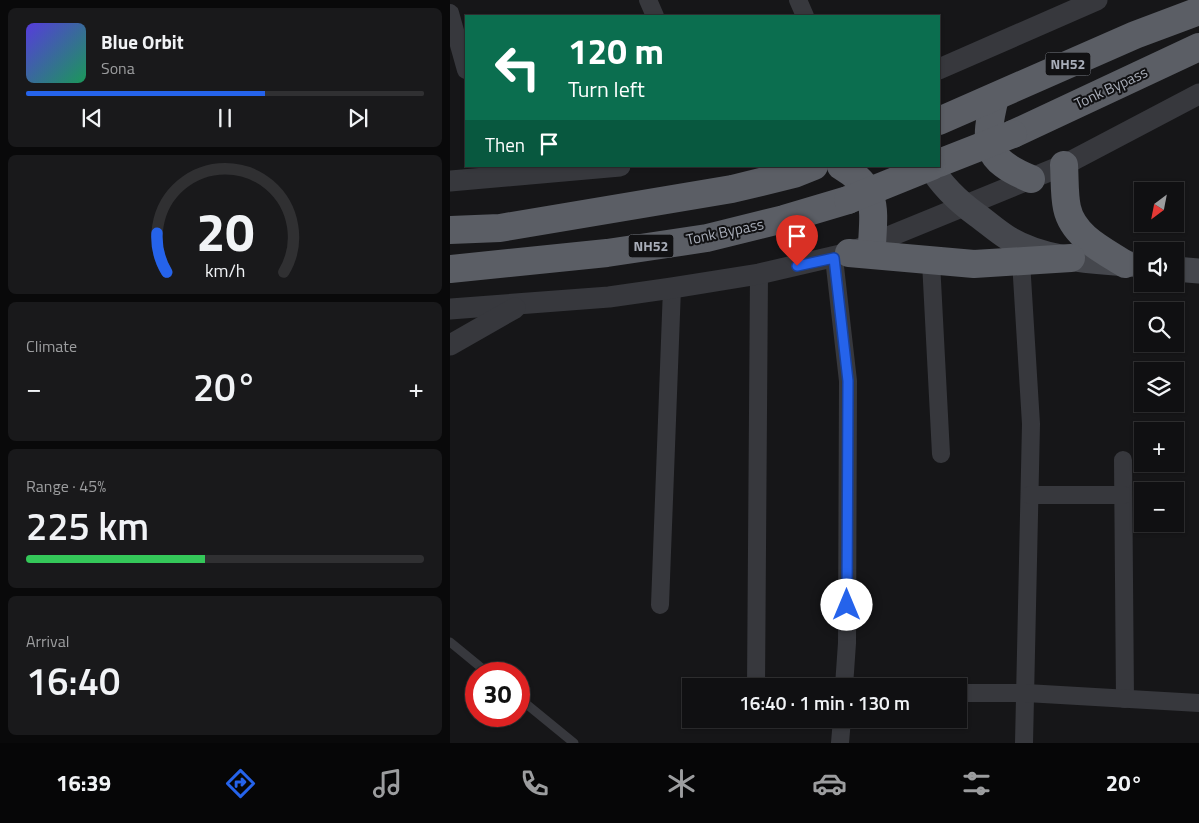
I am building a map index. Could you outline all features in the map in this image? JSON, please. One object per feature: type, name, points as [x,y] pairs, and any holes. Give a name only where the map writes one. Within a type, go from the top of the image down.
[{"type":"highway","points":[[1135,35],[1180,0]]},
{"type":"highway","name":"NH52","points":[[940,121],[1135,35],[1199,11]]},
{"type":"highway","name":"Tonk Bypass","points":[[940,164],[1013,134],[1199,47]]},
{"type":"highway","points":[[994,97],[988,137],[992,151],[999,161],[1012,171],[1031,179]]},
{"type":"highway","points":[[1064,165],[1067,209],[1075,224],[1088,241],[1134,264]]},
{"type":"highway","points":[[450,230],[500,228],[732,189],[794,174],[812,167]]},
{"type":"highway","points":[[842,167],[861,180],[870,196],[874,215],[852,252],[931,262],[974,264],[1072,258]]},
{"type":"highway","name":"Tonk Bypass","points":[[450,269],[607,253],[707,238],[784,219],[848,200],[929,167]]},
{"type":"main road","points":[[932,167],[938,180],[966,206],[1009,239],[1037,251],[1072,258],[1134,264]]},
{"type":"main road","points":[[1184,270],[1199,271]]},
{"type":"street","points":[[648,0],[655,15]]},
{"type":"street","points":[[798,0],[805,15]]},
{"type":"street","points":[[940,69],[1097,0]]},
{"type":"street","points":[[450,13],[465,66]]},
{"type":"street","points":[[450,309],[519,305],[672,288],[760,274],[852,252],[1064,165],[1199,94]]},
{"type":"street","points":[[450,181],[496,172],[599,167]]},
{"type":"street","points":[[845,678],[847,643],[848,381],[852,252]]},
{"type":"street","points":[[1021,261],[1031,424],[1024,743]]},
{"type":"street","points":[[931,262],[941,454]]},
{"type":"street","points":[[756,678],[760,274]]},
{"type":"street","points":[[660,605],[672,288]]},
{"type":"street","points":[[450,345],[519,305]]},
{"type":"street","points":[[1123,460],[1125,699]]},
{"type":"street","points":[[1030,495],[1123,495]]},
{"type":"street","points":[[967,693],[1026,694],[1199,703]]},
{"type":"street","points":[[840,743],[841,728]]},
{"type":"lane","points":[[450,642],[474,662]]},
{"type":"lane","points":[[530,707],[574,743]]},
{"type":"route","points":[[797,266],[834,258],[848,381],[847,605]]}]
